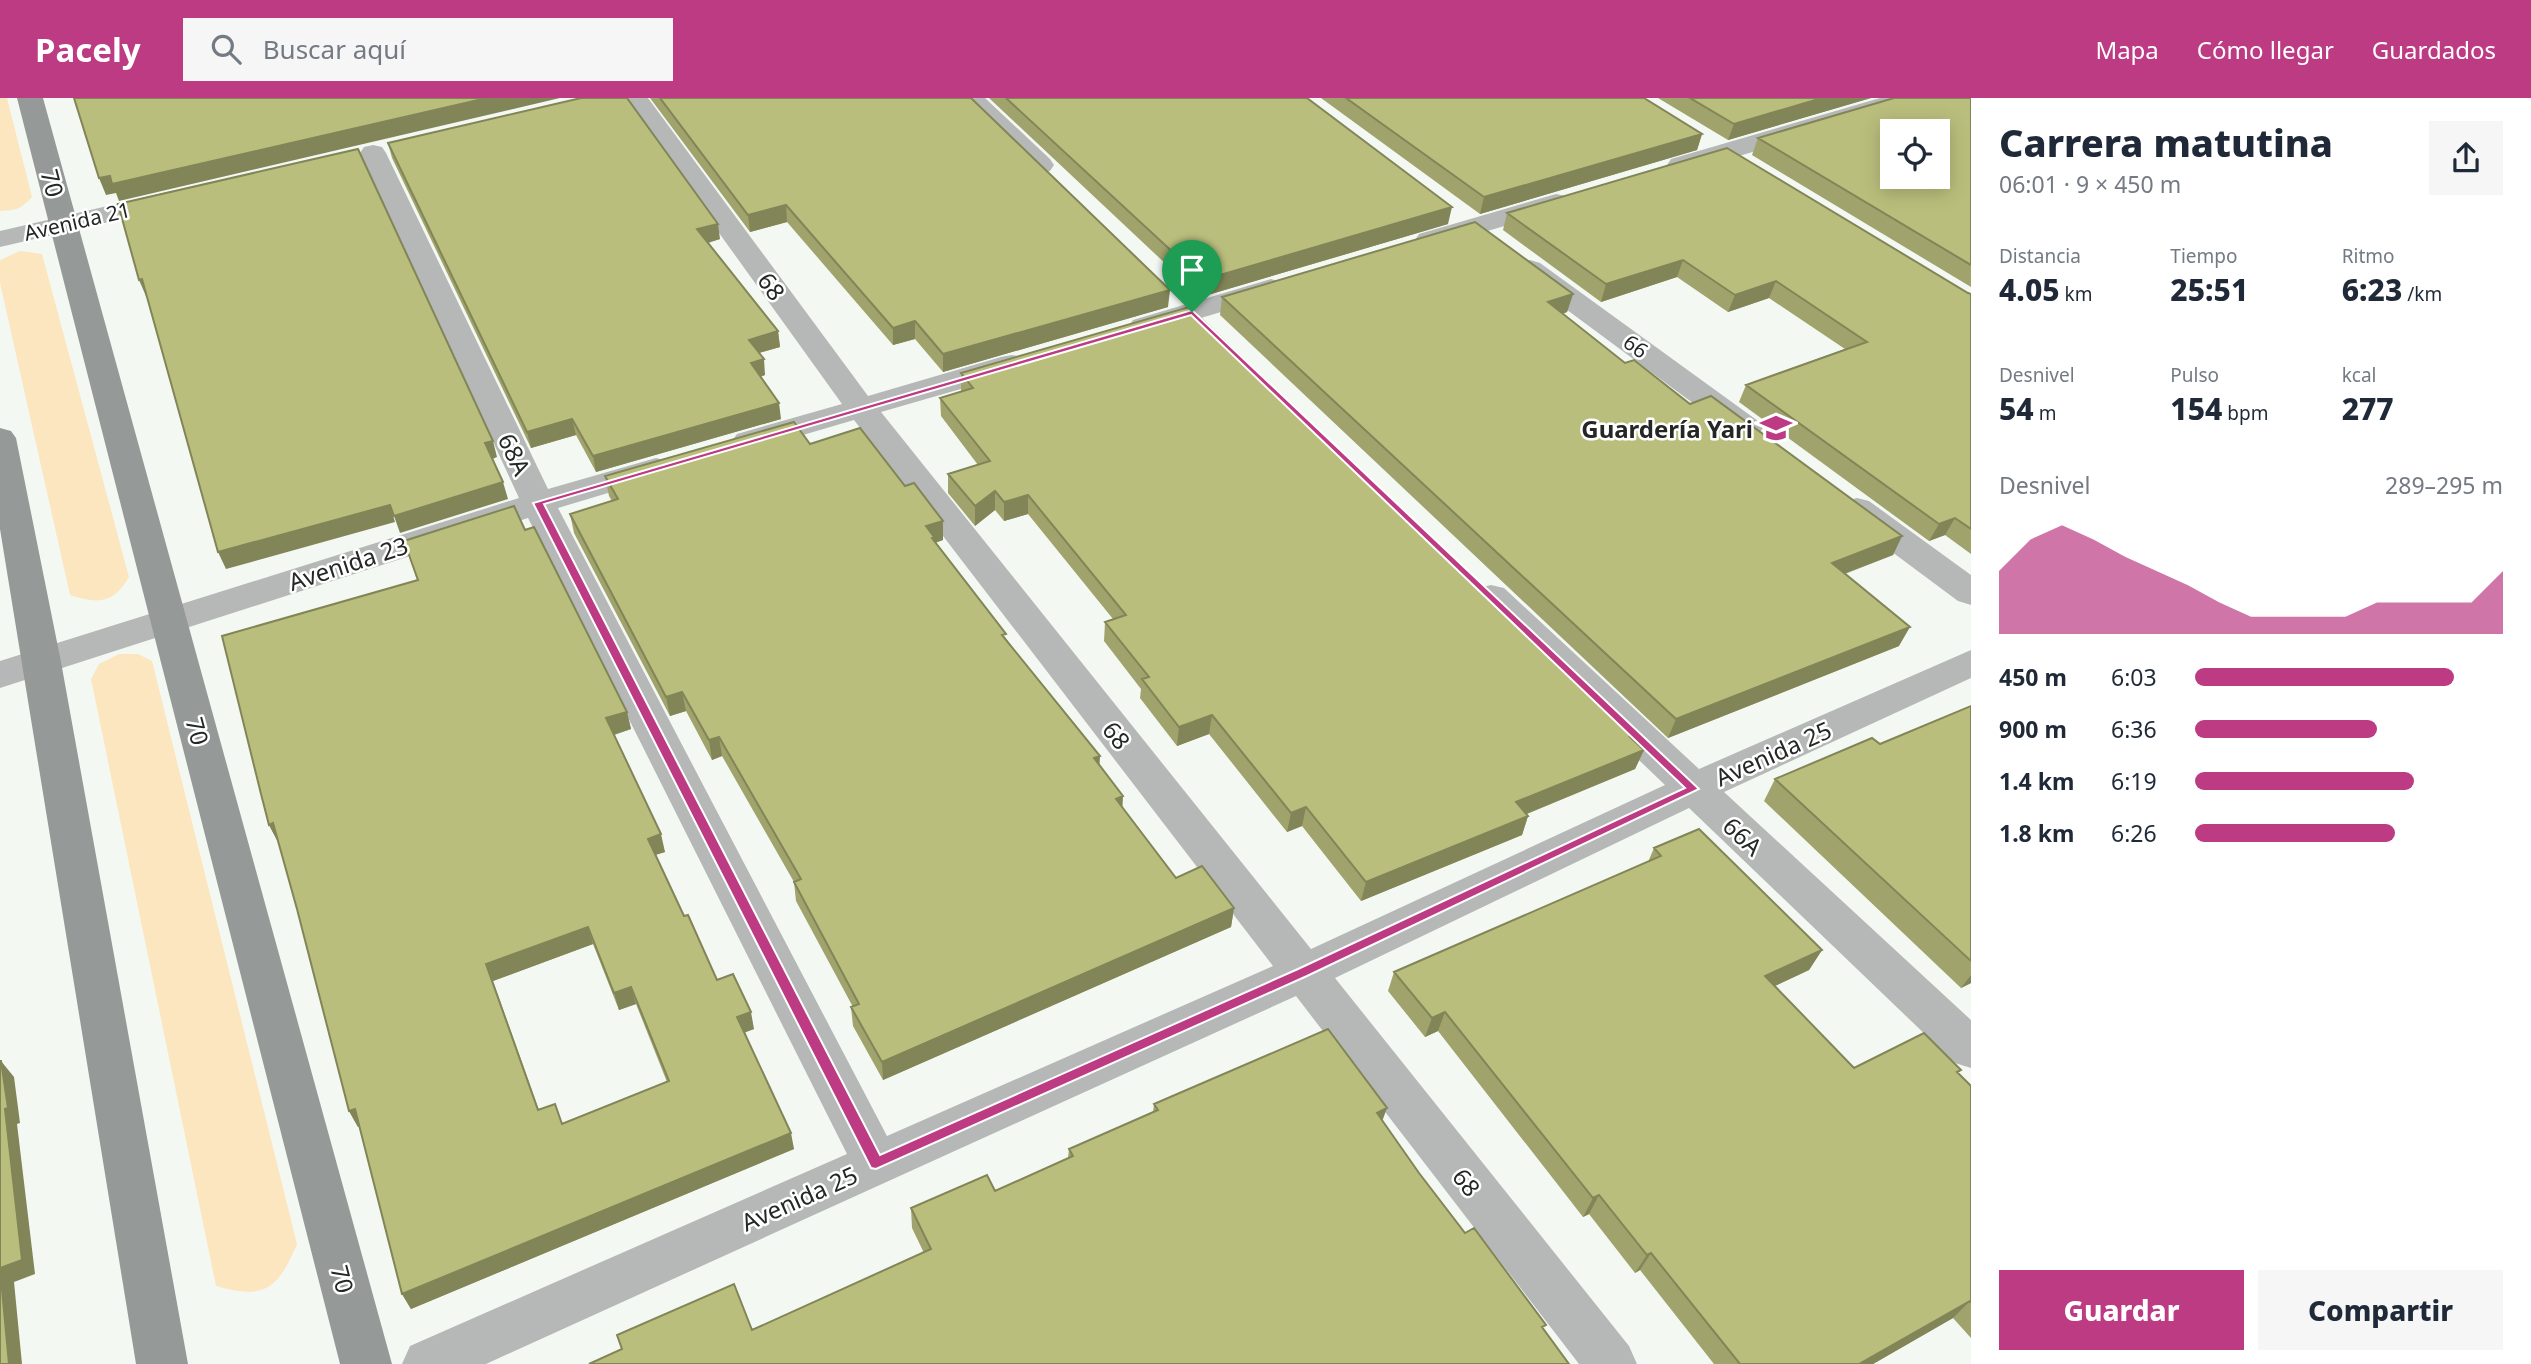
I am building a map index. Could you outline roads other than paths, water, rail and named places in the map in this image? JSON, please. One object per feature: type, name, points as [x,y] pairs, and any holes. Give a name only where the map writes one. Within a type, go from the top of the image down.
[{"type":"main road","name":"70","points":[[30,98],[366,1364]]},
{"type":"main road","points":[[0,438],[42,662],[162,1364]]},
{"type":"street","name":"68","points":[[635,98],[861,408],[1611,1364]]},
{"type":"street","points":[[971,98],[1067,191]]},
{"type":"street","points":[[1658,172],[1907,98]]},
{"type":"street","points":[[1690,131],[1759,173]]},
{"type":"street","name":"68A","points":[[373,153],[538,503],[876,1163]]},
{"type":"street","name":"Avenida 21","points":[[0,239],[200,193]]},
{"type":"street","points":[[1406,247],[1579,195]]},
{"type":"street","name":"66","points":[[1441,203],[1772,447]]},
{"type":"street","points":[[1113,335],[1299,280]]},
{"type":"street","points":[[1164,284],[1223,341]]},
{"type":"street","points":[[719,449],[1033,358]]},
{"type":"street","name":"Avenida 23","points":[[0,675],[538,503],[680,461]]},
{"type":"street","points":[[1838,495],[1971,593]]},
{"type":"street","name":"66A","points":[[1473,579],[1971,1049]]},
{"type":"street","name":"Avenida 25","points":[[428,1364],[1303,973],[1693,789],[1971,663]]},
{"type":"place","name":"Guardería Yari","points":[[1776,428]]}]
